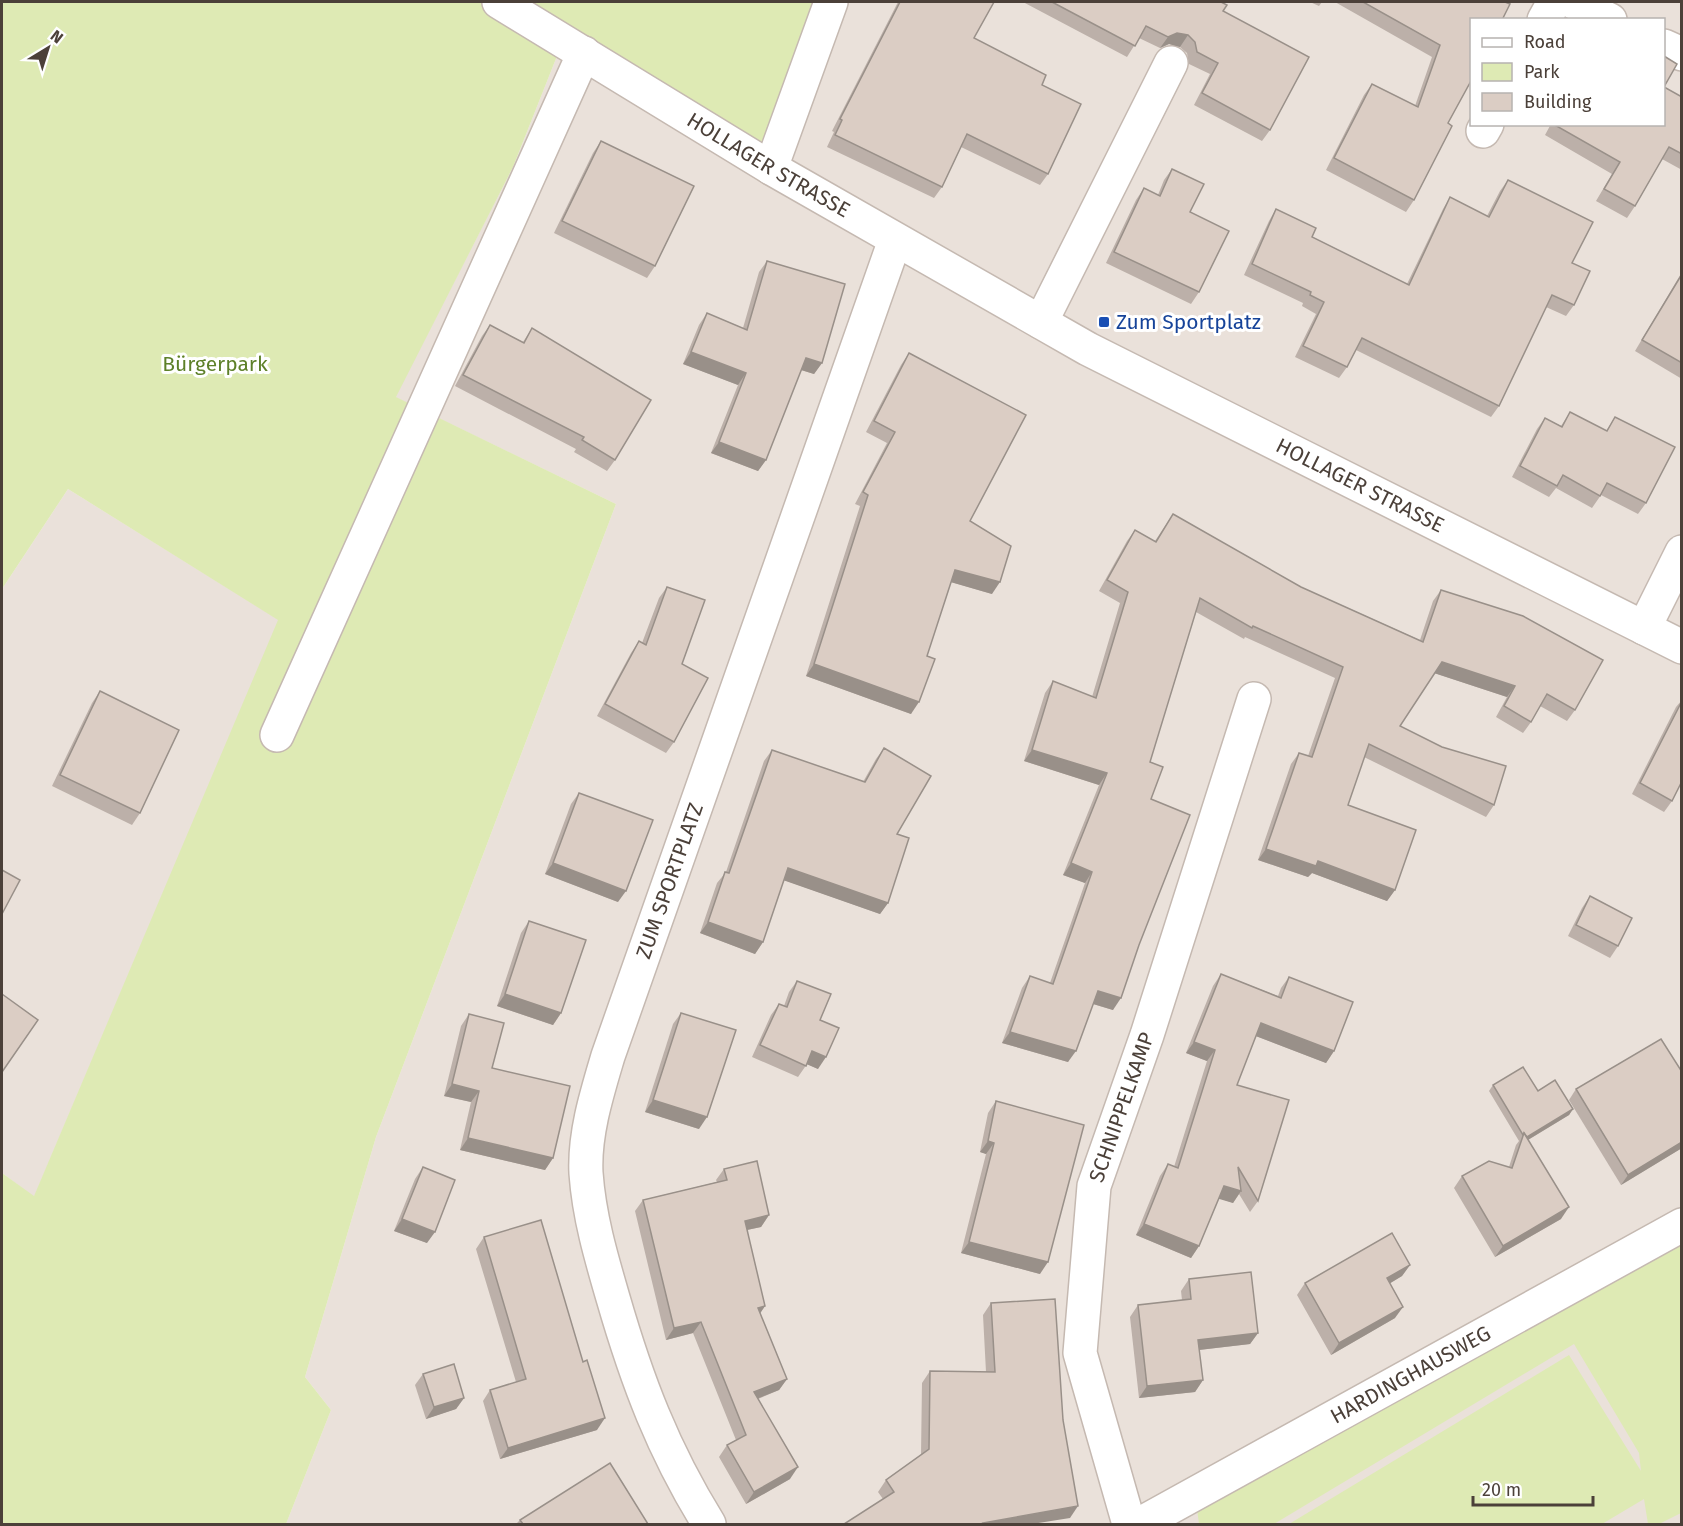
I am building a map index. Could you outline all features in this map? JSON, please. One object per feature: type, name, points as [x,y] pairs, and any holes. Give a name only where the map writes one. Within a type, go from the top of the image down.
[{"type":"street","name":"HOLLAGER STRASSE","points":[[499,2],[771,168],[1088,349],[1682,647]]},
{"type":"street","points":[[771,168],[831,2]]},
{"type":"street","points":[[1545,18],[1554,2]]},
{"type":"street","points":[[1573,2],[1606,18]]},
{"type":"street","points":[[1665,46],[1682,54]]},
{"type":"street","points":[[277,735],[584,53]]},
{"type":"street","points":[[1041,322],[1171,63]]},
{"type":"street","name":"ZUM SPORTPLATZ","points":[[709,1524],[679,1475],[635,1375],[596,1240],[586,1171],[592,1111],[608,1056],[895,240]]},
{"type":"street","points":[[1644,628],[1682,552]]},
{"type":"street","name":"SCHNIPPELKAMP","points":[[1129,1524],[1080,1353],[1095,1186],[1147,1035],[1254,699]]},
{"type":"street","name":"HARDINGHAUSWEG","points":[[1140,1524],[1682,1225]]},
{"type":"shaded area","points":[[831,2],[1681,2],[1681,1524],[286,1524],[331,1410],[305,1377],[376,1137],[616,504],[395,397],[513,167],[563,41]]},
{"type":"shaded area","points":[[68,489],[279,620],[34,1197],[2,1173],[2,589]]},
{"type":"green space","name":"Bürgerpark","points":[[2,2],[831,2],[771,168],[563,41],[513,167],[396,397],[616,504],[376,1137],[305,1377],[331,1410],[286,1524],[2,1524],[2,1173],[34,1196],[278,620],[68,489],[2,589]]},
{"type":"green space","points":[[1681,1225],[1681,1513],[1659,1524],[1648,1524],[1644,1499],[1602,1524],[1289,1524],[1569,1355],[1641,1471],[1639,1453],[1574,1344],[1274,1524],[1199,1524],[1195,1494]]},
{"type":"building","points":[[900,2],[994,2],[974,38],[1046,75],[1042,85],[1081,104],[1048,174],[967,134],[942,187],[835,135],[842,120],[840,119]]},
{"type":"building","points":[[1052,2],[1221,2],[1227,5],[1223,11],[1309,57],[1270,130],[1202,93],[1218,63],[1197,52],[1195,42],[1188,35],[1177,33],[1168,37],[1146,26],[1135,46]]},
{"type":"building","points":[[1363,2],[1505,2],[1510,4],[1503,18],[1470,18],[1470,83],[1448,123],[1452,126],[1414,200],[1334,158],[1372,84],[1418,107],[1440,45]]},
{"type":"building","points":[[1665,57],[1677,64],[1665,85]]},
{"type":"building","points":[[1665,88],[1682,97],[1682,154],[1669,147],[1635,206],[1604,189],[1620,162],[1557,126],[1665,126]]},
{"type":"building","points":[[601,141],[694,186],[655,266],[562,221]]},
{"type":"building","points":[[1172,169],[1204,184],[1190,212],[1229,231],[1199,292],[1114,252],[1144,188],[1160,196]]},
{"type":"building","points":[[1508,180],[1593,222],[1572,263],[1590,271],[1574,305],[1552,295],[1499,406],[1362,338],[1347,367],[1303,346],[1324,302],[1310,295],[1311,292],[1252,264],[1276,209],[1316,228],[1312,237],[1409,285],[1450,197],[1489,217]]},
{"type":"building","points":[[767,261],[845,284],[822,363],[806,358],[766,460],[719,442],[746,373],[691,352],[707,313],[747,330]]},
{"type":"building","points":[[1682,274],[1682,363],[1642,340]]},
{"type":"building","points":[[490,325],[524,343],[532,328],[651,400],[615,460],[582,440],[584,437],[463,375]]},
{"type":"building","points":[[909,353],[1026,415],[970,521],[1011,546],[1000,582],[955,570],[927,656],[935,659],[919,702],[814,664],[868,495],[863,492],[895,432],[874,421]]},
{"type":"building","points":[[1570,412],[1607,431],[1615,417],[1675,447],[1646,503],[1607,483],[1600,496],[1563,475],[1557,486],[1520,466],[1545,418],[1562,427]]},
{"type":"building","points":[[1173,514],[1301,587],[1423,642],[1441,590],[1523,616],[1603,660],[1575,710],[1547,694],[1531,722],[1504,706],[1515,686],[1442,662],[1400,726],[1442,747],[1506,766],[1494,805],[1369,744],[1348,805],[1416,830],[1395,890],[1318,861],[1316,866],[1266,849],[1299,753],[1312,757],[1343,667],[1253,626],[1252,628],[1200,598],[1150,762],[1163,767],[1151,799],[1190,815],[1139,945],[1121,998],[1098,991],[1076,1051],[1010,1032],[1030,976],[1053,984],[1092,872],[1071,863],[1107,773],[1032,750],[1053,681],[1096,698],[1128,592],[1107,580],[1135,530],[1156,542]]},
{"type":"building","points":[[667,587],[705,600],[682,664],[708,678],[674,742],[605,704],[639,641],[646,645]]},
{"type":"building","points":[[100,691],[179,730],[140,813],[60,775]]},
{"type":"building","points":[[1682,701],[1682,781],[1672,801],[1640,783]]},
{"type":"building","points":[[884,748],[931,776],[897,834],[909,838],[888,903],[788,868],[763,942],[708,922],[725,872],[729,873],[772,750],[865,782]]},
{"type":"building","points":[[579,793],[653,820],[626,891],[553,863]]},
{"type":"building","points":[[2,870],[20,880],[2,914]]},
{"type":"building","points":[[1590,896],[1632,918],[1618,946],[1576,925]]},
{"type":"building","points":[[529,921],[586,940],[561,1013],[505,994]]},
{"type":"building","points":[[1221,974],[1281,998],[1289,977],[1353,1002],[1334,1051],[1261,1023],[1237,1085],[1289,1100],[1258,1201],[1238,1167],[1241,1191],[1224,1186],[1199,1246],[1144,1224],[1168,1164],[1178,1168],[1215,1050],[1194,1042]]},
{"type":"building","points":[[797,981],[831,994],[820,1020],[839,1028],[826,1057],[812,1051],[806,1066],[760,1045],[779,1004],[787,1007]]},
{"type":"building","points":[[2,994],[38,1020],[2,1072]]},
{"type":"building","points":[[681,1013],[736,1030],[707,1117],[653,1100]]},
{"type":"building","points":[[469,1014],[504,1023],[492,1068],[570,1086],[553,1158],[468,1138],[479,1091],[452,1084]]},
{"type":"building","points":[[1661,1039],[1682,1072],[1682,1142],[1628,1175],[1576,1089]]},
{"type":"building","points":[[1523,1067],[1538,1091],[1555,1080],[1573,1109],[1527,1137],[1524,1133],[1523,1135],[1493,1085]]},
{"type":"building","points":[[996,1101],[1084,1125],[1048,1262],[969,1242],[994,1143],[988,1141]]},
{"type":"building","points":[[1524,1133],[1569,1207],[1503,1246],[1462,1176],[1489,1161],[1512,1168]]},
{"type":"building","points":[[757,1161],[769,1215],[745,1221],[765,1306],[758,1308],[787,1379],[754,1392],[798,1467],[754,1492],[727,1445],[746,1435],[701,1322],[674,1328],[643,1200],[727,1180],[724,1169]]},
{"type":"building","points":[[423,1167],[455,1180],[435,1232],[402,1219]]},
{"type":"building","points":[[541,1220],[583,1362],[587,1360],[605,1418],[508,1448],[490,1390],[526,1379],[484,1237]]},
{"type":"building","points":[[1392,1233],[1410,1265],[1387,1278],[1403,1307],[1339,1343],[1305,1283]]},
{"type":"building","points":[[1251,1272],[1258,1333],[1198,1340],[1203,1380],[1147,1386],[1138,1305],[1191,1299],[1189,1279]]},
{"type":"building","points":[[1055,1299],[1063,1420],[1078,1506],[984,1524],[844,1524],[894,1492],[886,1480],[929,1449],[930,1371],[995,1372],[991,1303]]},
{"type":"building","points":[[454,1364],[464,1398],[434,1407],[423,1374]]},
{"type":"building","points":[[610,1463],[648,1524],[523,1524],[520,1520]]},
{"type":"place","name":"Zum Sportplatz","points":[[1104,322]]}]
